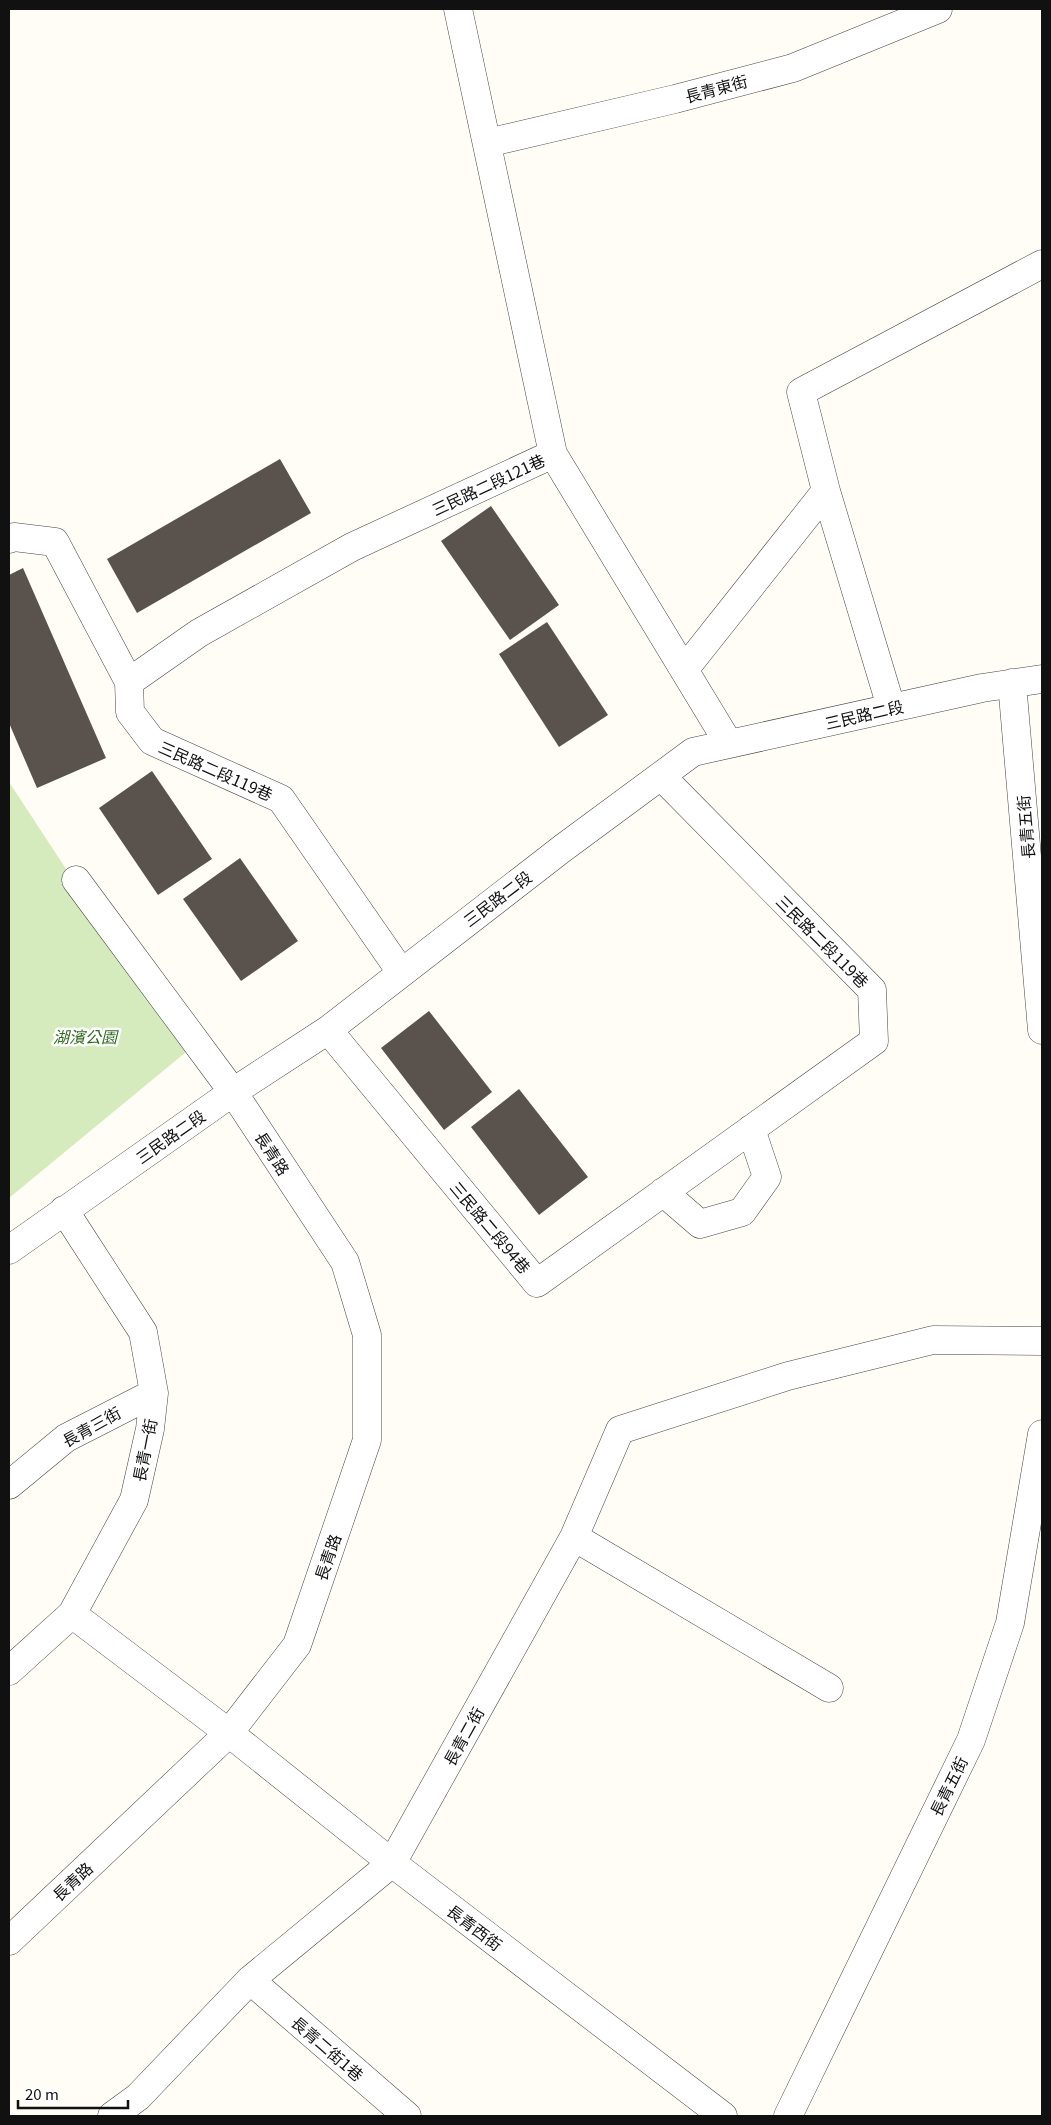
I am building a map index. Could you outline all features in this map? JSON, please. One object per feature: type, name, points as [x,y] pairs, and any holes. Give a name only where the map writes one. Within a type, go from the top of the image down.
[{"type":"street","points":[[458,9],[553,454]]},
{"type":"street","name":"長青東街","points":[[487,143],[675,99],[793,68],[938,9]]},
{"type":"street","points":[[891,707],[826,491],[801,392],[1042,264]]},
{"type":"street","name":"三民路二段121巷","points":[[129,682],[199,633],[352,547],[553,454],[729,744]]},
{"type":"street","points":[[684,670],[826,491]]},
{"type":"street","name":"三民路二段119巷","points":[[9,539],[14,536],[55,542],[129,682],[130,712],[152,741],[281,799],[401,972]]},
{"type":"street","name":"三民路二段","points":[[9,1250],[234,1092],[328,1030],[401,972],[693,752],[891,707],[1042,678]]},
{"type":"street","name":"長青五街","points":[[1012,683],[1042,1030]]},
{"type":"street","name":"三民路二段119巷","points":[[660,776],[872,990],[874,1041],[710,1159]]},
{"type":"street","name":"長青路","points":[[9,1942],[229,1733],[297,1645],[367,1440],[366,1335],[345,1262],[234,1092],[76,880]]},
{"type":"street","name":"三民路二段94巷","points":[[328,1030],[537,1283],[710,1159]]},
{"type":"street","points":[[663,1192],[700,1224],[742,1212],[767,1176],[751,1129]]},
{"type":"street","name":"長青一街","points":[[9,1671],[72,1614],[134,1500],[150,1429],[154,1393],[143,1332],[64,1210]]},
{"type":"street","name":"長青二街","points":[[113,2116],[138,2097],[250,1980],[392,1864],[574,1537],[620,1430],[788,1376],[933,1340],[1042,1341]]},
{"type":"street","name":"長青三街","points":[[9,1485],[66,1438],[154,1393]]},
{"type":"street","name":"長青五街","points":[[788,2116],[971,1740],[1010,1622],[1042,1434]]},
{"type":"street","points":[[574,1537],[828,1688]]},
{"type":"street","name":"長青西街","points":[[72,1614],[229,1733],[392,1864],[723,2116]]},
{"type":"street","name":"長青二街1巷","points":[[250,1980],[407,2116]]},
{"type":"green space","name":"湖濱公園","points":[[9,782],[186,1052],[9,1198]]},
{"type":"building","points":[[280,459],[311,513],[137,613],[107,559]]},
{"type":"building","points":[[491,506],[559,605],[510,640],[441,541]]},
{"type":"building","points":[[23,568],[106,758],[37,788],[9,723],[9,575]]},
{"type":"building","points":[[547,622],[608,715],[559,747],[499,654]]},
{"type":"building","points":[[152,771],[212,859],[158,895],[99,808]]},
{"type":"building","points":[[240,858],[298,941],[241,981],[183,899]]},
{"type":"building","points":[[429,1011],[492,1092],[444,1130],[381,1048]]},
{"type":"building","points":[[519,1089],[588,1177],[539,1215],[471,1127]]}]
